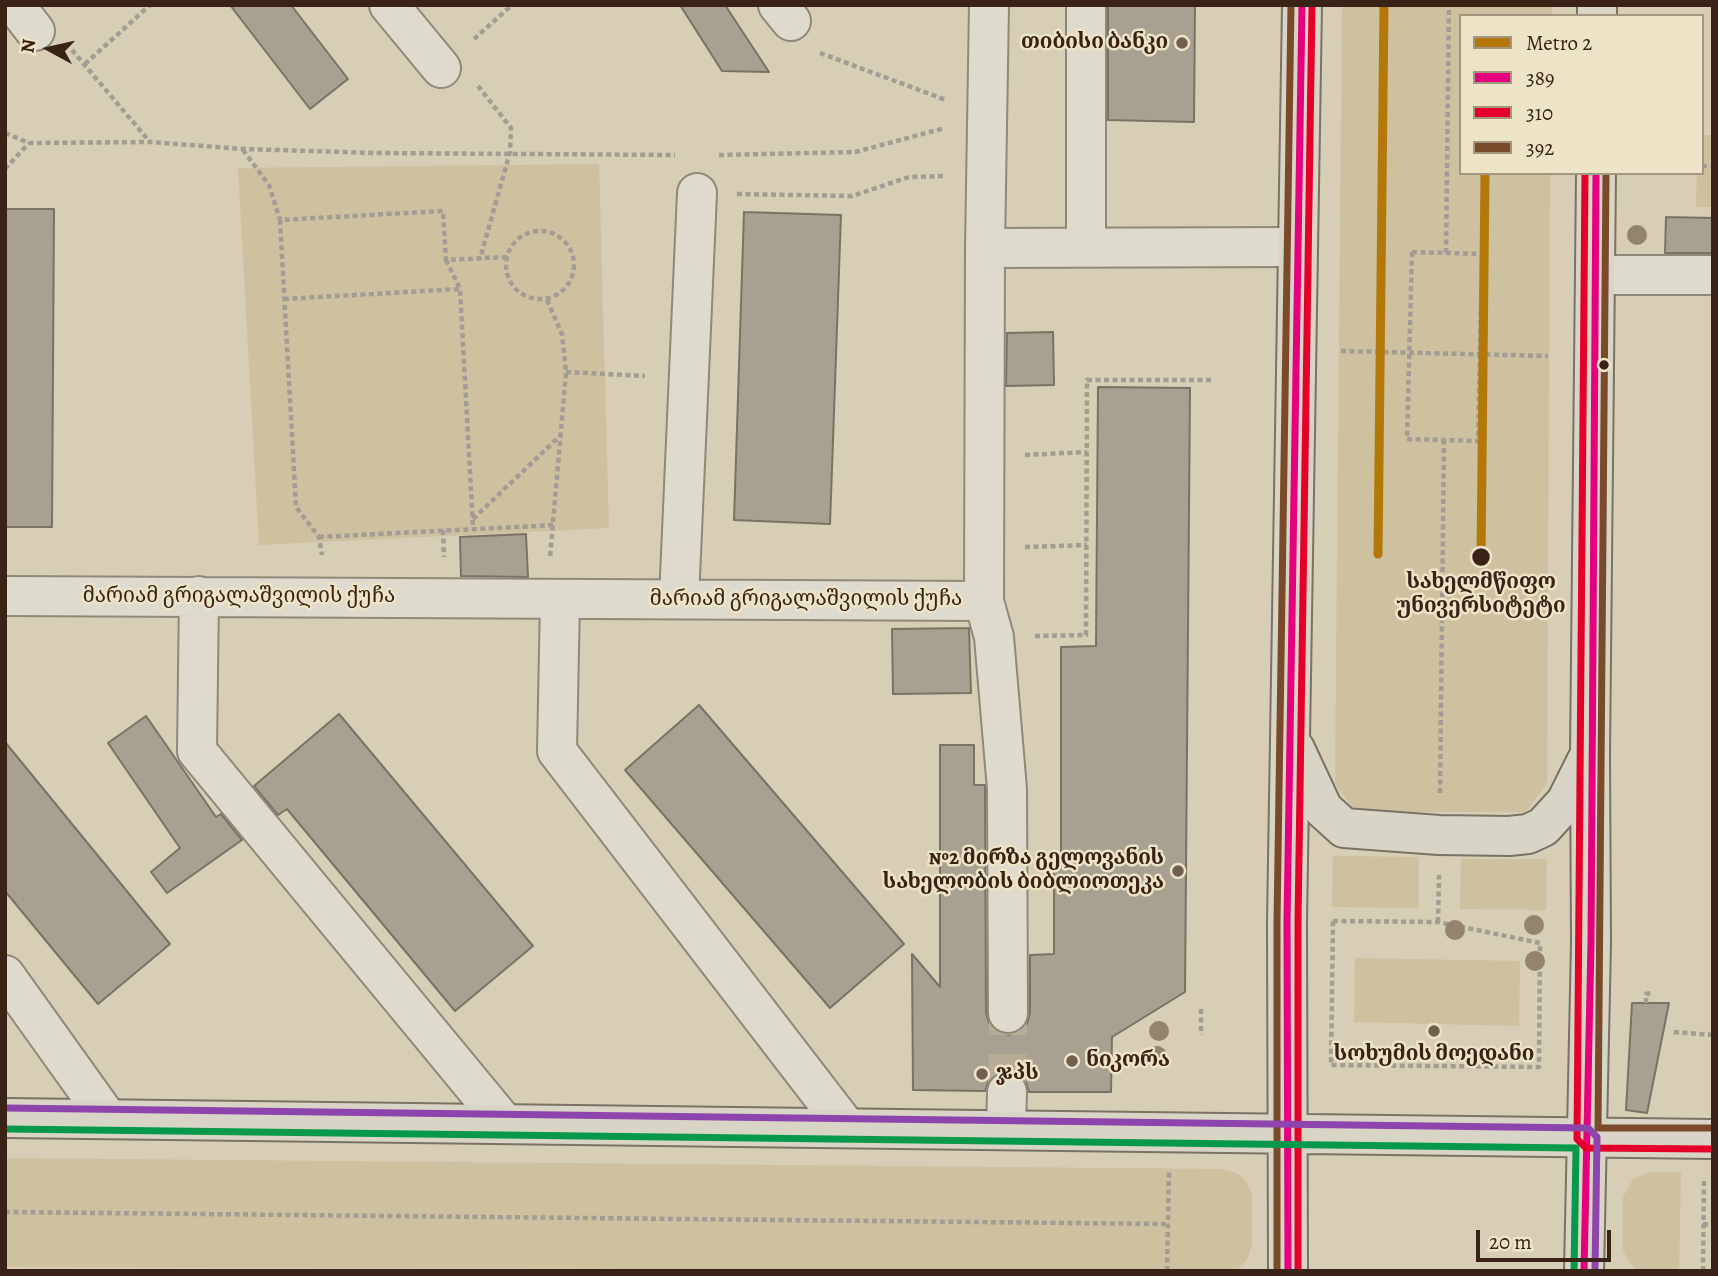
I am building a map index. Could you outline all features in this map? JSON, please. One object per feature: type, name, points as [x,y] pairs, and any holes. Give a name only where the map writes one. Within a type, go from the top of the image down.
[{"type":"main road","points":[[1288,1271],[1286,1133],[1302,5]]},
{"type":"main road","points":[[1584,1271],[1591,943],[1590,754],[1596,175]]},
{"type":"main road","points":[[1291,740],[1323,809],[1333,821],[1344,828],[1360,832],[1509,836],[1528,834],[1543,827],[1566,802],[1590,754]]},
{"type":"main road","points":[[5,1118],[1587,1138],[1709,1156]]},
{"type":"street","points":[[388,5],[448,62]]},
{"type":"street","name":"მარიამ გრიგალაშვილის ქუჩა","points":[[5,596],[984,601],[989,5]]},
{"type":"street","points":[[1086,5],[1086,245]]},
{"type":"street","points":[[679,599],[697,193]]},
{"type":"street","points":[[985,248],[1086,245],[1297,247]]},
{"type":"street","points":[[1595,275],[1713,275]]},
{"type":"street","points":[[199,596],[197,751],[505,1124]]},
{"type":"street","points":[[552,600],[557,751],[847,1128]]},
{"type":"street","points":[[984,601],[994,637],[1007,789],[1008,1013]]},
{"type":"street","points":[[5,975],[108,1119]]},
{"type":"street","points":[[1006,1129],[1007,1091]]},
{"type":"path","points":[[85,64],[149,5]]},
{"type":"path","points":[[480,258],[510,152],[511,128],[448,62],[512,5]]},
{"type":"path","points":[[1446,253],[1449,5]]},
{"type":"path","points":[[785,13],[820,53],[990,116]]},
{"type":"path","points":[[25,18],[53,29],[151,142]]},
{"type":"path","points":[[711,155],[855,152],[990,116]]},
{"type":"path","points":[[5,133],[29,142],[151,142],[243,149],[685,156]]},
{"type":"path","points":[[5,169],[29,142]]},
{"type":"path","points":[[243,149],[269,185],[279,220],[296,507],[319,537],[330,597]]},
{"type":"path","points":[[697,193],[852,196],[909,177],[989,176]]},
{"type":"path","points":[[279,220],[443,211],[446,260],[460,289],[473,528]]},
{"type":"path","points":[[552,232],[569,246],[575,267],[566,288],[547,300],[524,296],[509,280],[507,257],[519,238],[529,233],[552,232]]},
{"type":"path","points":[[1412,252],[1446,253],[1482,254],[1478,441],[1407,439],[1412,252]]},
{"type":"path","points":[[446,260],[507,257]]},
{"type":"path","points":[[284,299],[460,289]]},
{"type":"path","points":[[547,300],[562,334],[566,372],[552,600]]},
{"type":"path","points":[[1340,351],[1548,355]]},
{"type":"path","points":[[566,372],[687,379]]},
{"type":"path","points":[[994,637],[1086,635],[1087,380],[1214,380]]},
{"type":"path","points":[[473,520],[562,434]]},
{"type":"path","points":[[1440,799],[1444,440]]},
{"type":"path","points":[[985,457],[1087,452]]},
{"type":"path","points":[[319,537],[555,525]]},
{"type":"path","points":[[985,548],[1087,545]]},
{"type":"path","points":[[1438,922],[1439,867]]},
{"type":"path","points":[[1333,921],[1438,922],[1540,943],[1539,1067],[1331,1065],[1333,921]]},
{"type":"path","points":[[1646,1003],[1646,994],[1651,993]]},
{"type":"path","points":[[1200,1009],[1201,1035]]},
{"type":"path","points":[[1674,1032],[1713,1035]]},
{"type":"path","points":[[1703,1271],[1703,1224],[1709,1156]]},
{"type":"path","points":[[1167,1271],[1169,1168]]},
{"type":"path","points":[[5,1212],[1168,1224]]},
{"type":"path","points":[[1703,1224],[1713,1224]]},
{"type":"shaded area","points":[[1342,5],[1552,5],[1552,14],[1459,14],[1459,175],[1550,175],[1547,783],[1526,812],[1356,812],[1335,784]]},
{"type":"shaded area","points":[[1704,135],[1713,135],[1713,207],[1696,207],[1697,175],[1704,175]]},
{"type":"shaded area","points":[[599,164],[609,528],[259,545],[238,168]]},
{"type":"shaded area","points":[[1333,856],[1419,857],[1419,908],[1332,907]]},
{"type":"shaded area","points":[[1461,859],[1547,859],[1546,910],[1460,909]]},
{"type":"shaded area","points":[[1355,958],[1520,961],[1519,1026],[1354,1022]]},
{"type":"shaded area","points":[[5,1158],[1223,1169],[1237,1173],[1246,1181],[1252,1195],[1252,1244],[1248,1258],[1236,1271],[5,1267]]},
{"type":"shaded area","points":[[1650,1172],[1681,1172],[1679,1271],[1638,1271],[1629,1263],[1623,1250],[1623,1197],[1633,1179]]},
{"type":"building","points":[[230,5],[291,5],[348,79],[310,109]]},
{"type":"building","points":[[680,5],[725,5],[769,72],[722,71]]},
{"type":"building","points":[[1108,5],[1195,5],[1194,122],[1108,120]]},
{"type":"building","points":[[5,209],[54,209],[52,527],[5,527]]},
{"type":"building","points":[[744,212],[841,215],[830,524],[734,520]]},
{"type":"building","points":[[1666,217],[1713,218],[1713,253],[1665,253]]},
{"type":"building","points":[[1053,332],[1054,385],[1006,386],[1007,333]]},
{"type":"building","points":[[1098,387],[1190,388],[1185,992],[1112,1037],[1111,1092],[1029,1092],[1026,1082],[1019,1074],[1007,1070],[997,1073],[989,1080],[985,1091],[913,1090],[912,954],[940,987],[940,745],[974,745],[974,785],[985,785],[986,1013],[989,1023],[997,1032],[1009,1035],[1018,1032],[1027,1024],[1030,1013],[1030,955],[1054,954],[1054,861],[1061,861],[1061,647],[1096,646]]},
{"type":"building","points":[[526,534],[528,577],[461,576],[460,537]]},
{"type":"building","points":[[969,628],[971,693],[893,694],[892,629]]},
{"type":"building","points":[[699,705],[904,944],[830,1008],[625,770]]},
{"type":"building","points":[[339,714],[533,946],[455,1011],[287,809],[278,815],[254,786]]},
{"type":"building","points":[[146,716],[216,817],[221,814],[242,840],[167,893],[151,872],[180,848],[108,743]]},
{"type":"building","points":[[5,742],[170,944],[98,1004],[5,891]]},
{"type":"building","points":[[1632,1003],[1669,1003],[1647,1113],[1626,1110]]},
{"type":"tunnel","points":[[1007,1092],[1008,1013]]},
{"type":"metro line","name":"2","points":[[1378,554],[1384,5]]},
{"type":"metro line","name":"2","points":[[1481,557],[1485,175]]},
{"type":"transit line","name":"392","points":[[1277,1271],[1277,921],[1291,5]]},
{"type":"transit line","name":"389","points":[[1288,1271],[1287,921],[1302,5]]},
{"type":"transit line","name":"310","points":[[1298,1271],[1298,921],[1312,5]]},
{"type":"transit line","name":"310","points":[[1585,175],[1577,1139],[1586,1148],[1713,1149]]},
{"type":"transit line","name":"389","points":[[1584,1271],[1591,943],[1596,175]]},
{"type":"transit line","name":"392","points":[[1606,175],[1598,1128],[1713,1128]]},
{"type":"transit line","points":[[5,1108],[1588,1128],[1597,1137],[1595,1271]]},
{"type":"transit line","points":[[5,1129],[1576,1148],[1574,1271]]},
{"type":"place","name":"თიბისი ბანკი","points":[[1182,43]]},
{"type":"place","name":"სახელმწიფო უნივერსიტეტი","points":[[1481,557]]},
{"type":"place","name":"№2 მირზა გელოვანის სახელობის ბიბლიოთეკა","points":[[1178,871]]},
{"type":"place","name":"სოხუმის მოედანი","points":[[1434,1031]]},
{"type":"place","name":"ნიკორა","points":[[1072,1061]]},
{"type":"place","name":"ჯპს","points":[[982,1074]]}]
